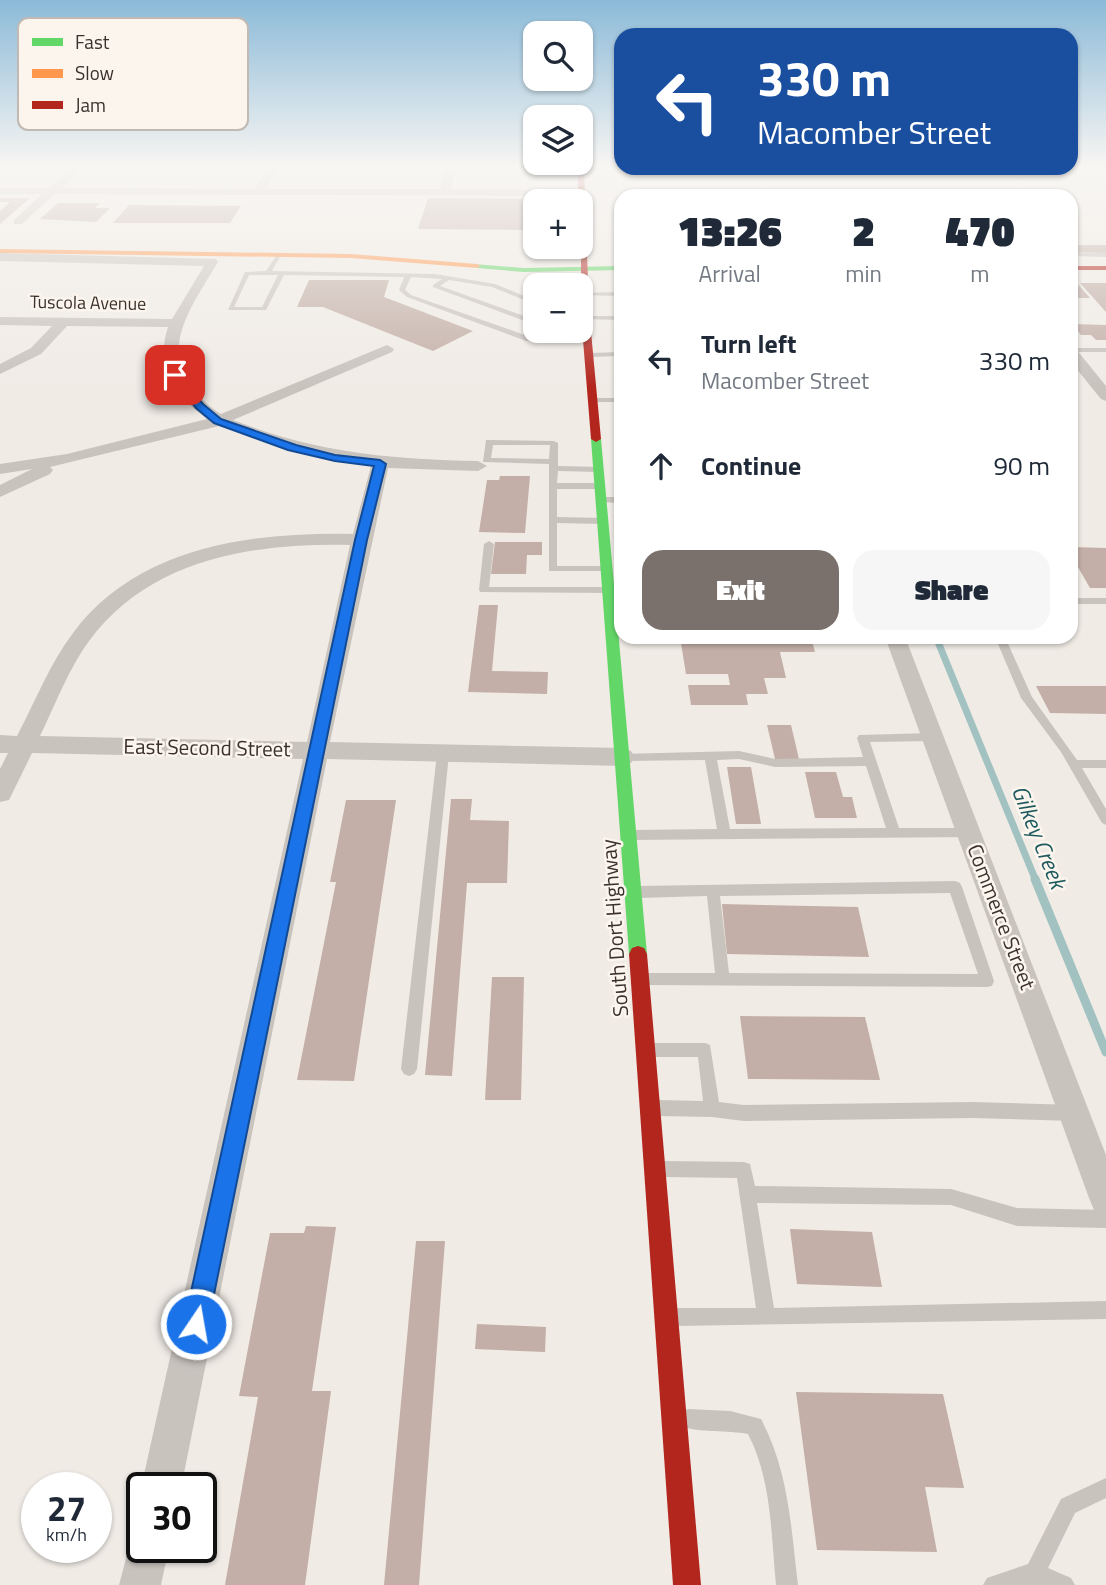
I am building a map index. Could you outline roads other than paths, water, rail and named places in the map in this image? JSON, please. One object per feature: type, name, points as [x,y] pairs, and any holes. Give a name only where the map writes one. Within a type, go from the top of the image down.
[{"type":"main road","points":[[0,248],[280,253],[369,251],[446,269],[614,268]]},
{"type":"main road","points":[[446,269],[523,256]]},
{"type":"main road","name":"South Dort Highway","points":[[583,259],[583,273]]},
{"type":"main road","points":[[446,269],[545,270],[583,267]]},
{"type":"main road","points":[[493,268],[523,273]]},
{"type":"main road","points":[[1078,268],[1106,268]]},
{"type":"main road","name":"South Dort Highway","points":[[588,343],[634,892],[687,1585]]},
{"type":"street","points":[[0,257],[212,262],[176,323],[169,350],[175,375],[199,406],[218,421],[292,447],[335,458],[380,464],[478,466]]},
{"type":"street","name":"Tuscola Avenue","points":[[0,321],[176,323]]},
{"type":"street","points":[[0,370],[36,351],[63,322]]},
{"type":"street","points":[[0,469],[67,459],[218,421],[387,349]]},
{"type":"street","points":[[1078,358],[1101,382],[1106,396]]},
{"type":"street","points":[[0,492],[67,459]]},
{"type":"street","points":[[164,1472],[361,540],[380,464]]},
{"type":"street","points":[[0,793],[81,636],[117,597],[163,570],[216,550],[270,540],[361,540]]},
{"type":"street","name":"Commerce Street","points":[[898,644],[1106,1198]]},
{"type":"street","name":"East Second Street","points":[[0,744],[623,757]]},
{"type":"street","points":[[140,1585],[145,1563]]},
{"type":"lane","points":[[268,273],[280,253]]},
{"type":"lane","points":[[1078,254],[1106,255]]},
{"type":"lane","points":[[446,269],[435,286],[523,318]]},
{"type":"lane","points":[[282,273],[264,309],[230,309],[247,273],[282,273],[409,274],[446,269],[523,297]]},
{"type":"lane","points":[[409,274],[402,290],[409,296],[523,337]]},
{"type":"lane","points":[[593,304],[614,296]]},
{"type":"lane","points":[[593,310],[614,316]]},
{"type":"lane","points":[[555,343],[614,354]]},
{"type":"lane","points":[[1078,351],[1106,350]]},
{"type":"lane","points":[[593,400],[614,400]]},
{"type":"lane","points":[[599,468],[553,465],[486,460],[488,442],[554,443],[553,465],[552,520],[552,569],[607,569]]},
{"type":"lane","points":[[553,486],[614,498]]},
{"type":"lane","points":[[552,520],[603,521]]},
{"type":"lane","points":[[489,544],[484,590],[609,590]]},
{"type":"lane","points":[[1078,601],[1106,601]]},
{"type":"lane","points":[[1003,644],[1027,698],[1047,722],[1106,820]]},
{"type":"lane","points":[[894,833],[863,738],[933,737]]},
{"type":"lane","points":[[409,1069],[443,754]]},
{"type":"lane","points":[[623,757],[738,755],[775,763],[870,761]]},
{"type":"lane","points":[[710,756],[724,834]]},
{"type":"lane","points":[[1073,764],[1106,764]]},
{"type":"lane","points":[[629,835],[969,833]]},
{"type":"lane","points":[[634,892],[955,887],[987,981],[640,979]]},
{"type":"lane","points":[[713,891],[723,980]]},
{"type":"lane","points":[[646,1050],[705,1050],[712,1109]]},
{"type":"lane","points":[[650,1108],[712,1109],[744,1113],[972,1110],[1074,1113]]},
{"type":"lane","points":[[655,1169],[744,1170],[765,1317]]},
{"type":"lane","points":[[748,1194],[951,1197],[1017,1217],[1106,1219]]},
{"type":"lane","points":[[666,1317],[1106,1310]]},
{"type":"lane","points":[[674,1419],[730,1420],[754,1426],[765,1443],[787,1585]]},
{"type":"lane","points":[[1035,1573],[1068,1506],[1106,1488]]},
{"type":"lane","points":[[994,1585],[1035,1573],[1063,1585]]},
{"type":"waterway","name":"Gilkey Creek","points":[[939,644],[1036,881]]},
{"type":"waterway","name":"Gilkey Creek","points":[[1035,879],[1106,1052]]}]
